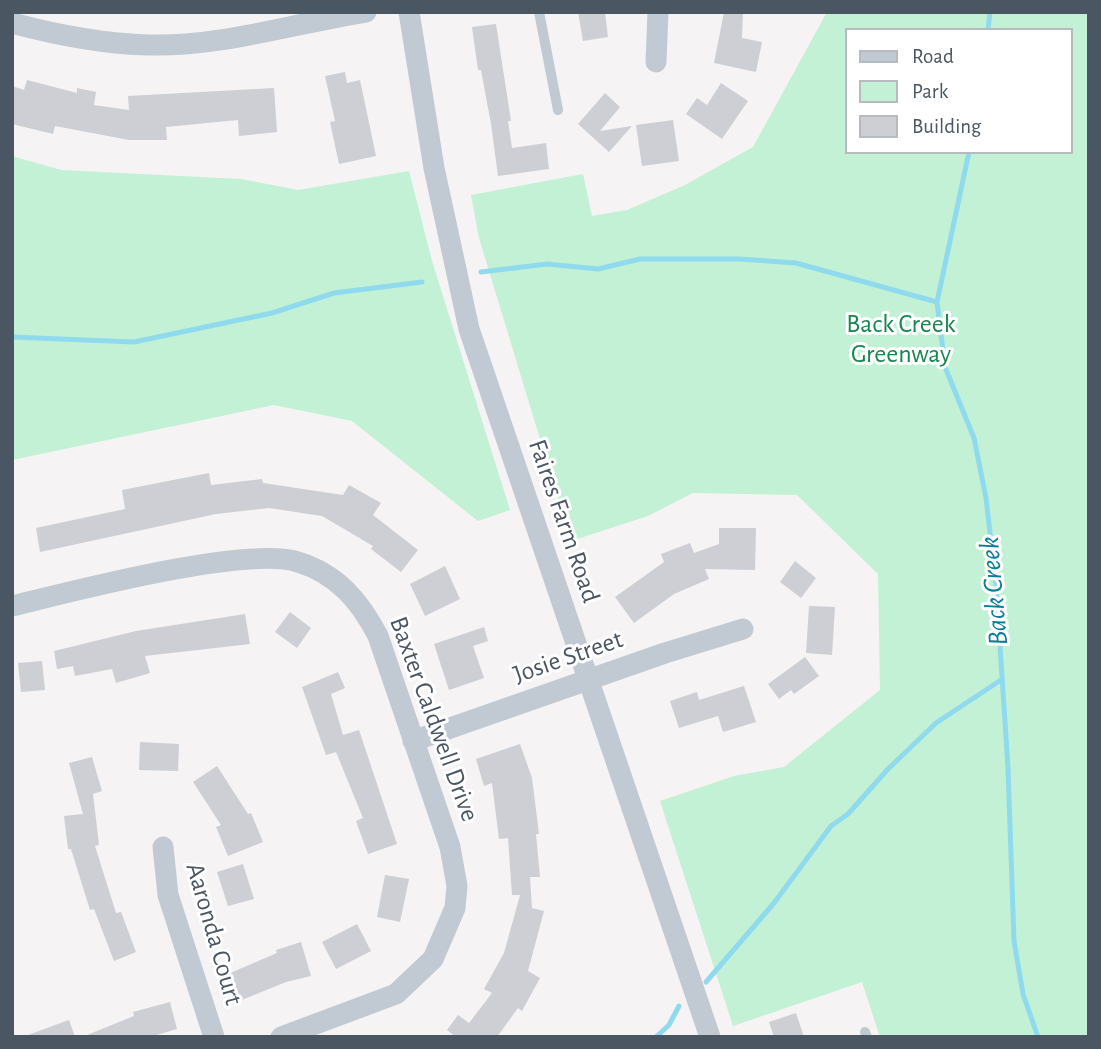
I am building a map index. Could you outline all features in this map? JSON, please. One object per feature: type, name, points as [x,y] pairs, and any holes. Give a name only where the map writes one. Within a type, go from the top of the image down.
[{"type":"street","points":[[12,23],[79,39],[151,45],[366,12]]},
{"type":"street","name":"Faires Farm Road","points":[[409,12],[439,193],[469,329],[710,1037]]},
{"type":"street","points":[[656,62],[658,12]]},
{"type":"street","name":"Baxter Caldwell Drive","points":[[12,606],[212,564],[272,557],[297,561],[342,586],[363,608],[378,636],[455,865],[457,886],[450,923],[433,959],[396,994],[281,1037]]},
{"type":"street","name":"Josie Street","points":[[414,741],[665,653],[743,629]]},
{"type":"street","name":"Aaronda Court","points":[[163,847],[168,895],[214,1037]]},
{"type":"lane","points":[[539,12],[558,110]]},
{"type":"green space","name":"Back Creek Greenway","points":[[827,12],[1089,12],[1089,1037],[880,1037],[862,982],[733,1026],[660,801],[734,776],[784,767],[880,690],[878,574],[797,495],[693,493],[648,516],[571,541],[479,238],[471,195],[583,174],[592,216],[627,210],[685,185],[753,147]]},
{"type":"green space","points":[[12,156],[61,170],[241,179],[298,190],[409,171],[432,261],[510,510],[478,521],[352,421],[274,405],[12,460]]},
{"type":"building","points":[[578,12],[605,12],[608,37],[583,41]]},
{"type":"building","points":[[724,12],[743,12],[742,38],[762,42],[756,72],[714,63]]},
{"type":"building","points":[[496,24],[511,121],[508,121],[512,148],[546,143],[549,169],[498,176],[472,27]]},
{"type":"building","points":[[345,72],[347,83],[360,80],[376,156],[339,164],[330,122],[335,121],[325,76]]},
{"type":"building","points":[[27,80],[77,93],[77,88],[96,92],[94,105],[129,110],[128,96],[274,88],[277,132],[239,136],[238,120],[166,127],[167,140],[129,140],[55,126],[53,134],[12,124],[12,86],[24,90]]},
{"type":"building","points":[[721,83],[748,101],[722,139],[686,114],[697,98],[707,105]]},
{"type":"building","points":[[605,93],[620,107],[600,131],[632,126],[609,152],[578,124]]},
{"type":"building","points":[[673,120],[679,161],[642,166],[636,125]]},
{"type":"building","points":[[209,473],[211,485],[262,479],[263,483],[343,495],[349,485],[381,503],[373,515],[418,550],[401,572],[371,549],[373,546],[322,516],[269,508],[216,514],[40,552],[36,528],[125,509],[122,490]]},
{"type":"building","points":[[719,528],[756,528],[755,570],[705,569],[709,579],[674,594],[634,623],[615,597],[664,562],[661,554],[690,543],[694,553],[719,544]]},
{"type":"building","points":[[795,561],[816,578],[801,598],[780,582]]},
{"type":"building","points":[[445,566],[460,599],[425,616],[410,584]]},
{"type":"building","points":[[809,606],[835,607],[832,655],[806,653]]},
{"type":"building","points":[[290,612],[311,628],[297,648],[275,632]]},
{"type":"building","points":[[245,614],[250,644],[145,656],[150,673],[116,683],[112,669],[75,676],[73,666],[57,669],[54,651],[136,631]]},
{"type":"building","points":[[484,627],[488,641],[473,646],[484,678],[449,690],[434,644]]},
{"type":"building","points":[[805,657],[819,676],[794,694],[791,690],[779,699],[768,684]]},
{"type":"building","points":[[42,661],[45,690],[21,692],[18,663]]},
{"type":"building","points":[[338,672],[345,688],[331,694],[343,735],[359,730],[397,844],[368,854],[356,821],[363,818],[336,752],[326,755],[302,687]]},
{"type":"building","points":[[744,686],[756,722],[723,732],[718,716],[679,728],[670,701],[697,692],[699,700]]},
{"type":"building","points":[[140,742],[179,744],[178,771],[139,770]]},
{"type":"building","points":[[520,744],[532,778],[539,834],[536,834],[540,877],[530,877],[532,908],[544,911],[528,971],[540,978],[522,1011],[518,1008],[497,1037],[456,1037],[447,1030],[458,1015],[469,1023],[492,993],[484,989],[504,953],[520,895],[512,895],[508,838],[499,839],[492,783],[484,786],[476,759]]},
{"type":"building","points":[[92,757],[102,791],[93,794],[99,845],[95,846],[116,913],[121,912],[136,952],[114,961],[94,909],[90,910],[71,849],[68,849],[64,816],[83,814],[69,763]]},
{"type":"building","points":[[217,766],[248,814],[251,813],[263,842],[228,856],[216,827],[221,825],[193,782]]},
{"type":"building","points":[[243,864],[254,899],[228,906],[217,872]]},
{"type":"building","points":[[385,875],[409,879],[400,922],[377,917]]},
{"type":"building","points":[[357,924],[371,951],[336,969],[322,942]]},
{"type":"building","points":[[301,942],[311,976],[286,982],[232,1004],[221,977],[277,953],[276,950]]},
{"type":"building","points":[[170,1002],[177,1029],[150,1037],[82,1037],[134,1016],[133,1012]]},
{"type":"building","points":[[796,1013],[804,1037],[774,1037],[769,1022]]},
{"type":"building","points":[[69,1020],[75,1037],[28,1037],[28,1035]]},
{"type":"waterway","name":"Back Creek","points":[[988,28],[990,12]]},
{"type":"waterway","name":"Back Creek","points":[[969,154],[937,302],[945,367],[974,438],[986,498],[996,585],[1008,768],[1014,941],[1023,994],[1038,1037]]},
{"type":"waterway","points":[[481,272],[547,264],[598,269],[640,259],[740,259],[796,263],[937,302]]},
{"type":"waterway","points":[[12,337],[134,342],[272,313],[334,293],[422,282]]},
{"type":"waterway","points":[[706,982],[774,903],[831,826],[848,814],[888,769],[936,723],[1001,680]]},
{"type":"waterway","points":[[656,1037],[669,1025],[679,1006]]}]
